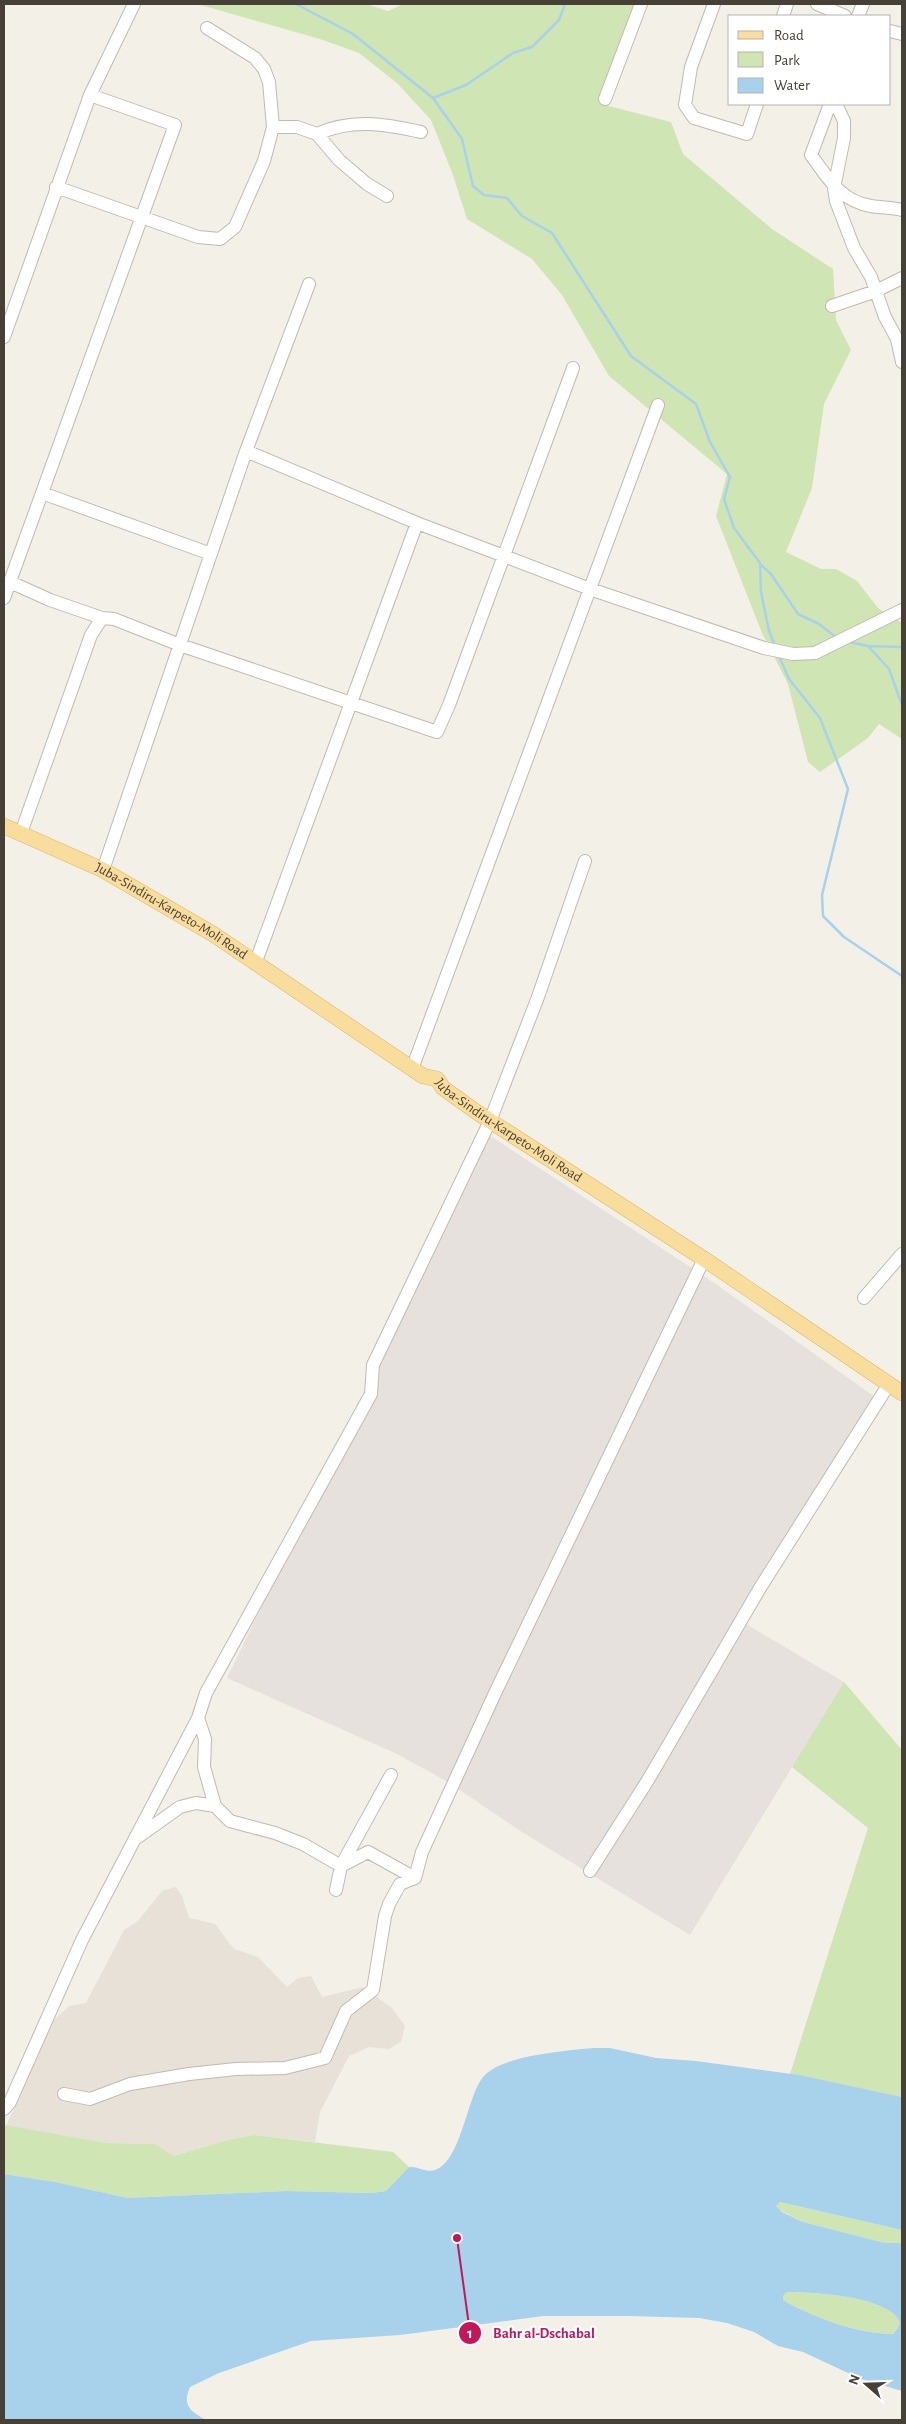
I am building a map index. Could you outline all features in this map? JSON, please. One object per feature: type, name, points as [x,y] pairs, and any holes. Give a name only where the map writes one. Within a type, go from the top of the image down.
[{"type":"main road","name":"Juba-Sindiru-Karpeto-Moli Road","points":[[4,826],[103,870],[212,934],[412,1069],[423,1076],[437,1079],[443,1088],[490,1121],[704,1259],[902,1393]]},
{"type":"street","points":[[4,337],[90,95],[134,4]]},
{"type":"street","points":[[605,98],[641,4]]},
{"type":"street","points":[[714,4],[691,68],[686,105],[694,118],[748,134],[757,105]]},
{"type":"street","points":[[817,4],[843,15]]},
{"type":"street","points":[[56,187],[190,234],[220,239],[235,227],[264,161],[273,128],[269,82],[264,69],[254,58],[207,28]]},
{"type":"street","points":[[4,598],[8,578],[42,493],[175,126],[90,95]]},
{"type":"street","points":[[830,105],[811,155],[834,188],[847,199],[871,206],[902,210]]},
{"type":"street","points":[[836,105],[844,121],[844,138],[834,188],[836,201],[854,248],[872,277],[885,317],[897,339],[902,362]]},
{"type":"street","points":[[317,134],[350,123],[392,126],[421,132]]},
{"type":"street","points":[[273,128],[297,127],[317,134],[339,160],[367,184],[387,196]]},
{"type":"street","points":[[832,306],[876,291],[902,278]]},
{"type":"street","points":[[103,870],[246,451],[309,284]]},
{"type":"street","points":[[898,349],[902,336]]},
{"type":"street","points":[[8,578],[50,600],[102,618],[114,619],[180,645],[437,732],[449,705],[572,368]]},
{"type":"street","points":[[412,1069],[658,405]]},
{"type":"street","points":[[246,451],[417,523],[590,589],[696,624],[737,640],[793,654],[815,653],[902,610]]},
{"type":"street","points":[[42,493],[211,554]]},
{"type":"street","points":[[255,964],[353,702],[417,523]]},
{"type":"street","points":[[21,832],[92,636],[102,618]]},
{"type":"street","points":[[4,2108],[10,2102],[82,1940],[198,1718],[211,1684],[371,1394],[374,1365],[490,1121],[538,997],[585,861]]},
{"type":"street","points":[[864,1298],[902,1254]]},
{"type":"street","points":[[415,1878],[422,1852],[496,1691],[704,1259]]},
{"type":"street","points":[[590,1871],[648,1780],[760,1588],[889,1384]]},
{"type":"street","points":[[198,1718],[205,1738],[204,1767],[214,1806],[230,1821],[275,1832],[303,1844],[342,1866]]},
{"type":"street","points":[[336,1890],[342,1866],[391,1775]]},
{"type":"street","points":[[134,1840],[180,1807],[196,1803],[214,1806]]},
{"type":"street","points":[[342,1866],[368,1852],[415,1878]]},
{"type":"street","points":[[64,2094],[90,2099],[130,2084],[189,2074],[236,2069],[285,2068],[325,2058],[346,2011],[373,1990],[389,1904],[400,1884],[415,1878]]},
{"type":"shaded area","points":[[489,1135],[710,1280],[875,1397],[744,1623],[844,1682],[690,1935],[522,1832],[448,1782],[397,1754],[227,1678]]},
{"type":"shaded area","points":[[176,1887],[182,1896],[189,1918],[215,1924],[234,1949],[258,1957],[287,1987],[298,1978],[311,1976],[322,1997],[363,1987],[392,2008],[405,2026],[401,2042],[389,2049],[369,2047],[349,2056],[320,2112],[315,2142],[254,2135],[228,2140],[174,2156],[155,2144],[107,2143],[6,2126],[53,2021],[69,2006],[86,2003],[124,1930],[138,1921],[162,1891]]},
{"type":"green space","points":[[197,4],[366,4],[388,11],[403,4],[639,4],[601,104],[671,122],[683,154],[772,229],[833,269],[836,320],[851,350],[824,404],[812,488],[786,552],[821,569],[836,569],[857,581],[878,608],[902,623],[902,739],[879,724],[868,738],[820,772],[808,762],[788,684],[762,633],[716,516],[727,474],[609,376],[562,295],[532,259],[467,219],[453,175],[431,120],[398,84],[359,53],[320,39]]},
{"type":"green space","points":[[844,1682],[902,1750],[902,2097],[790,2074],[868,1828],[792,1767]]},
{"type":"green space","points":[[4,2125],[107,2143],[155,2144],[174,2156],[228,2140],[254,2135],[393,2152],[409,2167],[386,2191],[372,2193],[286,2191],[128,2198],[55,2182],[4,2174]]},
{"type":"green space","points":[[780,2202],[902,2230],[902,2243],[885,2243],[803,2222],[778,2209],[776,2206]]},
{"type":"green space","points":[[787,2292],[814,2293],[866,2301],[881,2306],[893,2313],[900,2322],[893,2334],[852,2328],[813,2315],[788,2303],[783,2300],[783,2296]]},
{"type":"water","points":[[593,2048],[610,2048],[656,2058],[696,2061],[799,2075],[902,2097],[902,2230],[780,2202],[776,2206],[782,2212],[803,2222],[885,2243],[902,2243],[902,2391],[861,2379],[803,2352],[778,2346],[754,2332],[727,2323],[699,2318],[543,2316],[400,2335],[311,2341],[219,2373],[190,2387],[187,2403],[196,2414],[206,2420],[4,2420],[4,2174],[55,2182],[128,2198],[286,2191],[372,2193],[386,2191],[409,2167],[432,2171],[444,2164],[452,2154],[458,2141],[478,2085],[484,2076],[493,2069],[505,2063],[535,2055]],"holes":[[[787,2292],[849,2297],[866,2301],[881,2306],[893,2313],[900,2322],[893,2334],[852,2328],[813,2315],[783,2300],[783,2296]]]},
{"type":"waterway","points":[[296,4],[353,34],[433,98],[462,139],[473,186],[484,195],[507,198],[522,216],[552,233],[631,356],[696,404],[710,442],[730,477],[724,499],[734,528],[760,563],[761,592],[769,631],[775,646]]},
{"type":"waterway","points":[[433,98],[466,85],[513,53],[532,47],[559,20],[565,4]]},
{"type":"waterway","points":[[760,564],[771,574],[798,614],[819,624],[837,638]]},
{"type":"waterway","points":[[849,642],[868,646],[902,647]]},
{"type":"waterway","points":[[869,647],[889,669],[902,705]]},
{"type":"waterway","points":[[779,656],[789,679],[820,718],[848,789],[822,895],[823,916],[844,937],[902,976]]},
{"type":"place","name":"Bahr al-Dschabal","points":[[457,2238]]}]
